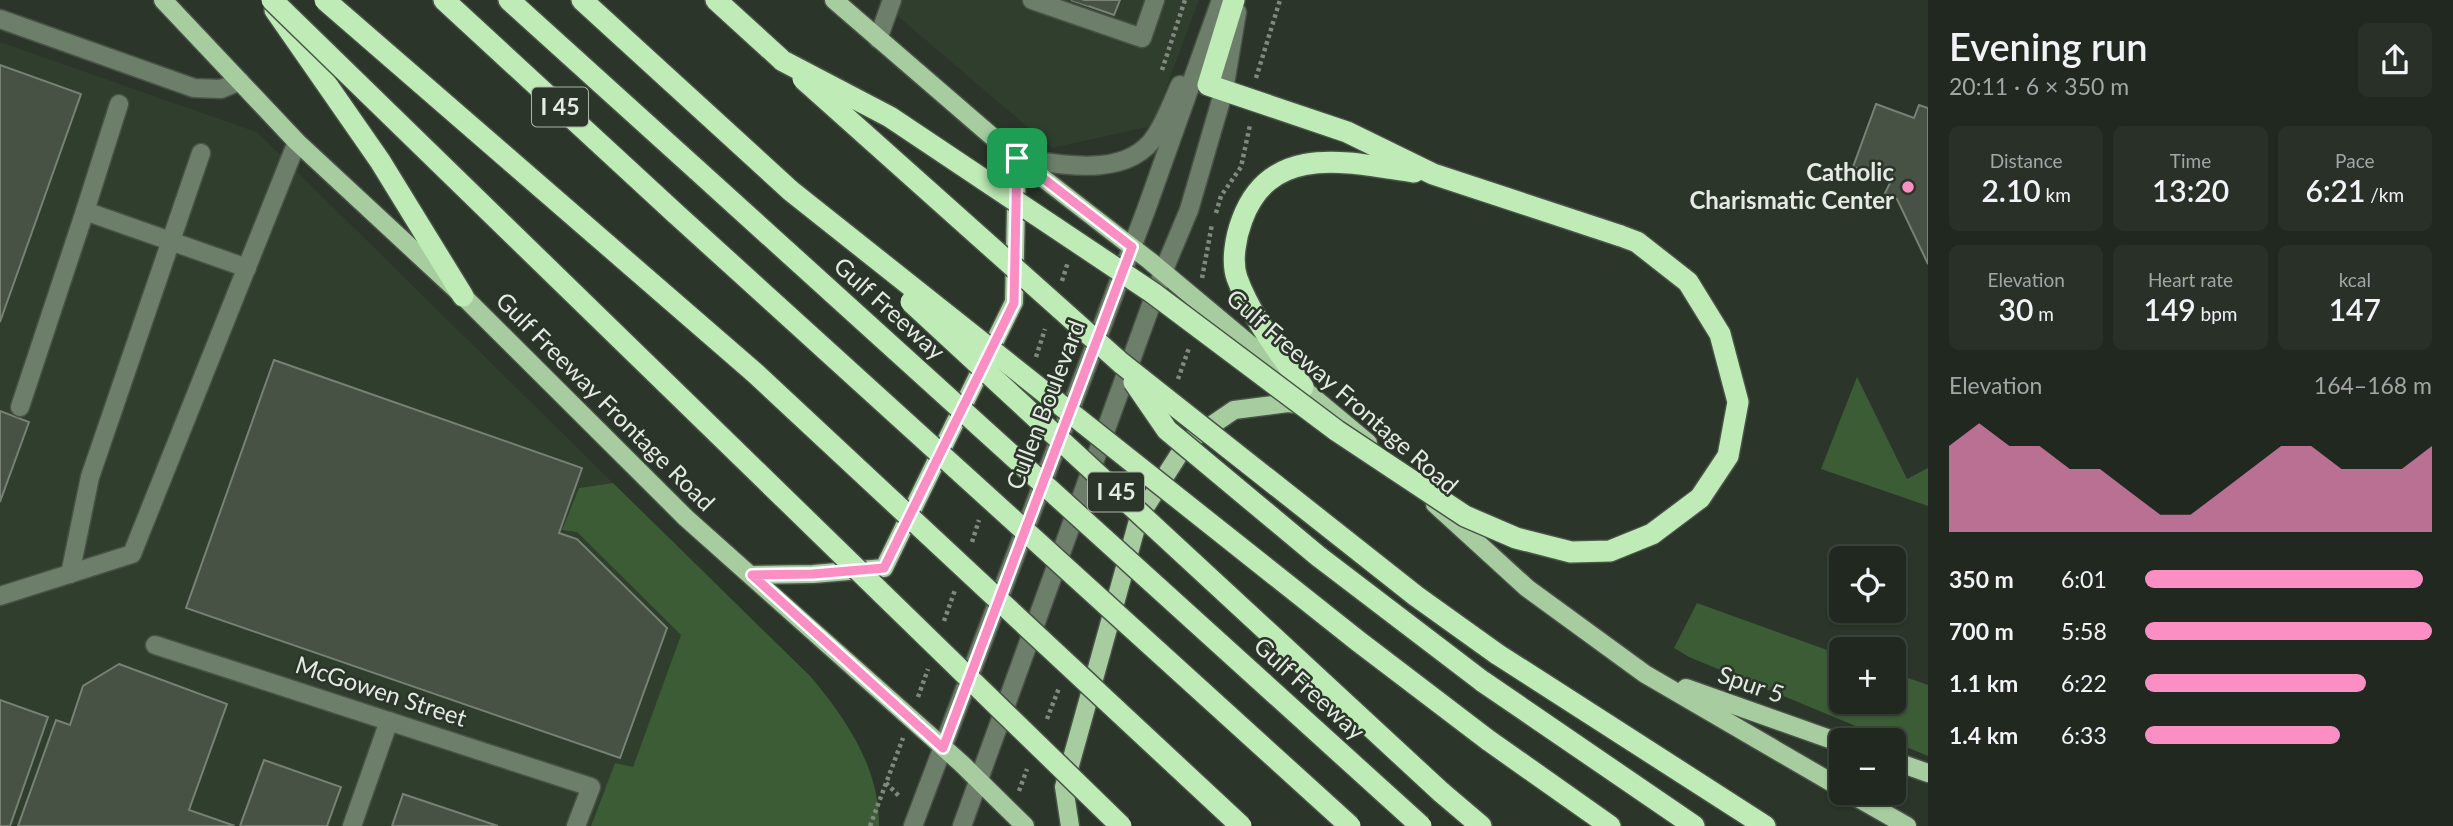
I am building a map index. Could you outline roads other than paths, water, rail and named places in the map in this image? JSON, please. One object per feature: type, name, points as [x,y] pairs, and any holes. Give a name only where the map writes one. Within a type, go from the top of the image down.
[{"type":"highway","points":[[270,0],[380,161],[463,296]]},
{"type":"highway","points":[[270,0],[1121,826]]},
{"type":"highway","points":[[325,0],[755,373],[1241,826]]},
{"type":"highway","name":"I 45","points":[[444,0],[1350,826]]},
{"type":"highway","name":"Gulf Freeway","points":[[509,0],[1421,826]]},
{"type":"highway","name":"Gulf Freeway","points":[[582,0],[1481,826]]},
{"type":"highway","points":[[716,0],[1121,363],[1416,596],[1497,654],[1765,826]]},
{"type":"highway","points":[[783,61],[856,97],[1153,293],[1337,431],[1465,516],[1516,538],[1571,552],[1610,551],[1652,534],[1700,498],[1728,456],[1738,402],[1720,334],[1688,282],[1637,242],[1433,174],[1347,132],[1208,85],[1236,0]]},
{"type":"highway","points":[[1303,387],[1247,303],[1236,275],[1238,229],[1245,210],[1256,193],[1275,177],[1317,161],[1433,174]]},
{"type":"highway","points":[[792,191],[1358,641],[1488,740],[1610,826]]},
{"type":"highway","points":[[1121,363],[1167,430],[1318,556],[1482,681],[1694,826]]},
{"type":"main road","name":"Gulf Freeway Frontage Road","points":[[163,0],[297,142],[463,296],[686,518],[943,748],[1025,826]]},
{"type":"main road","name":"Gulf Freeway Frontage Road","points":[[834,0],[1017,158],[1132,247],[1332,411],[1527,588],[1644,674],[1829,781]]},
{"type":"main road","points":[[752,575],[813,574],[884,568],[1014,303],[1017,158]]},
{"type":"main road","points":[[1070,826],[1063,788],[1139,517],[1187,442],[1234,410],[1288,403],[1332,411]]},
{"type":"main road","name":"Spur 5","points":[[1644,674],[1829,739]]},
{"type":"main road","points":[[1906,765],[1928,773]]},
{"type":"main road","points":[[1870,805],[1907,826]]},
{"type":"street","points":[[878,39],[892,0]]},
{"type":"street","points":[[1032,0],[1078,9],[1142,38],[1155,0]]},
{"type":"street","points":[[1017,158],[1069,165],[1109,164],[1136,153],[1156,137],[1220,0]]},
{"type":"street","name":"Cullen Boulevard","points":[[913,826],[1132,247],[1220,0]]},
{"type":"street","points":[[0,19],[194,88],[221,89],[240,81]]},
{"type":"street","points":[[962,826],[1163,272],[1189,211],[1224,90]]},
{"type":"street","points":[[20,407],[118,104]]},
{"type":"street","points":[[0,596],[132,554],[297,142]]},
{"type":"street","points":[[70,574],[90,477],[201,153]]},
{"type":"street","points":[[85,211],[247,268]]},
{"type":"street","name":"McGowen Street","points":[[155,645],[591,787],[576,826]]},
{"type":"street","points":[[352,826],[388,720]]},
{"type":"place","name":"Catholic Charismatic Center","points":[[1908,187]]}]
